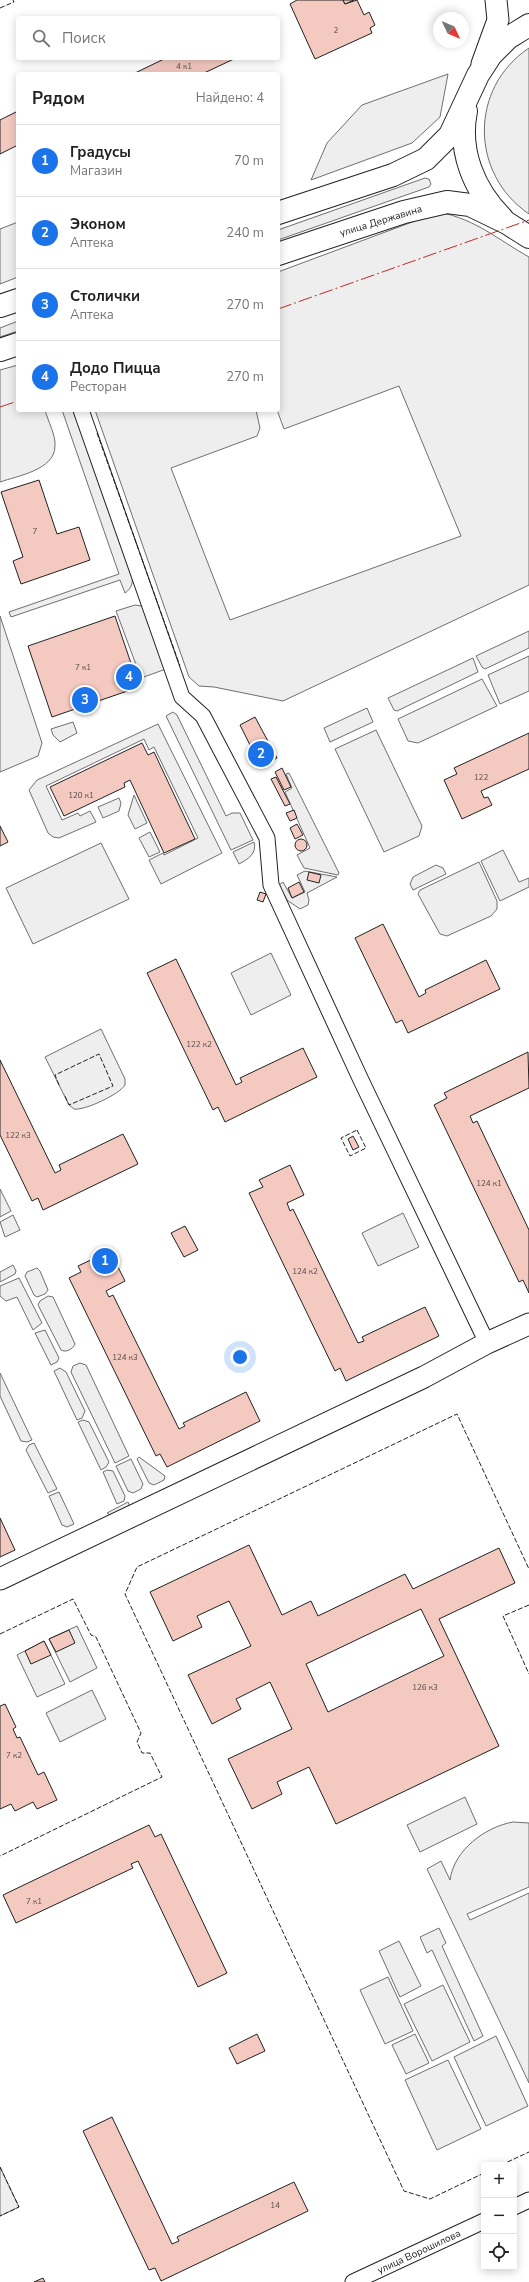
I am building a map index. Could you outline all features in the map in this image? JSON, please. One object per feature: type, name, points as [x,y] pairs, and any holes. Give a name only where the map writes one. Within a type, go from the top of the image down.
[{"type":"main road","name":"улица Державина","points":[[280,212],[393,175],[426,159],[450,135],[478,75],[491,55],[508,38],[529,25]]},
{"type":"main road","name":"улица Державина","points":[[469,96],[464,119],[464,134],[469,165],[478,187],[486,200],[507,223]]},
{"type":"main road","name":"улица Державина","points":[[280,253],[404,212],[447,202],[470,205],[507,223],[529,237]]},
{"type":"main road","points":[[0,306],[16,301]]},
{"type":"main road","points":[[0,350],[16,345]]},
{"type":"street","points":[[478,75],[498,20],[496,0]]},
{"type":"street","points":[[82,412],[182,697],[203,716],[267,838],[271,885],[357,1071],[487,1343]]},
{"type":"street","points":[[0,1579],[424,1377],[487,1343],[529,1324]]},
{"type":"street","points":[[517,2206],[529,2200]]},
{"type":"street","name":"улица Ворошилова","points":[[354,2282],[481,2223]]},
{"type":"shaded area","points":[[529,48],[529,214],[510,197],[496,177],[487,154],[484,131],[487,108],[495,85],[509,65]]},
{"type":"shaded area","points":[[448,74],[440,117],[412,143],[311,180],[327,143],[362,105]]},
{"type":"shaded area","points":[[425,178],[429,179],[431,184],[429,187],[280,239],[280,229]]},
{"type":"shaded area","points":[[439,212],[452,215],[476,225],[529,257],[529,585],[283,701],[214,687],[199,686],[189,677],[96,412],[256,412],[260,428],[257,436],[171,468],[230,620],[461,536],[399,386],[284,429],[278,412],[280,412],[280,271]]},
{"type":"shaded area","points":[[16,223],[16,278],[0,284],[0,229]]},
{"type":"shaded area","points":[[16,322],[16,332],[0,337],[0,328]]},
{"type":"shaded area","points":[[16,366],[16,412],[46,412],[53,433],[55,446],[49,461],[42,466],[34,471],[0,482],[0,370]]},
{"type":"shaded area","points":[[63,412],[75,412],[132,575],[131,587],[125,593],[120,580],[11,617],[9,612],[119,574]]},
{"type":"shaded area","points":[[135,605],[141,606],[145,610],[166,669],[141,678],[116,611]]},
{"type":"shaded area","points":[[0,616],[42,743],[38,756],[0,772]]},
{"type":"shaded area","points":[[529,631],[529,648],[485,669],[482,667],[476,656]]},
{"type":"shaded area","points":[[529,656],[529,691],[500,704],[488,675]]},
{"type":"shaded area","points":[[473,658],[478,672],[397,711],[394,710],[388,698]]},
{"type":"shaded area","points":[[482,679],[497,706],[418,743],[408,741],[398,719]]},
{"type":"shaded area","points":[[367,708],[373,722],[330,742],[324,728]]},
{"type":"shaded area","points":[[173,712],[177,715],[226,816],[232,813],[240,813],[253,840],[231,850],[166,716]]},
{"type":"shaded area","points":[[73,722],[77,733],[60,742],[53,735],[51,729]]},
{"type":"shaded area","points":[[158,724],[222,853],[161,884],[149,860],[163,853],[164,855],[198,838],[154,747],[149,750],[144,739],[46,786],[62,820],[78,813],[80,816],[90,811],[96,822],[59,838],[53,837],[48,833],[29,790],[37,780]]},
{"type":"shaded area","points":[[376,730],[422,826],[419,836],[384,852],[335,749]]},
{"type":"shaded area","points":[[289,773],[339,873],[338,875],[304,868],[297,855],[310,848],[285,792],[292,788],[286,774]]},
{"type":"shaded area","points":[[134,795],[147,823],[135,829],[128,815]]},
{"type":"shaded area","points":[[119,798],[121,803],[119,811],[103,818],[98,807]]},
{"type":"shaded area","points":[[150,832],[160,852],[149,857],[139,838]]},
{"type":"shaded area","points":[[254,842],[255,846],[251,856],[239,864],[233,852]]},
{"type":"shaded area","points":[[101,843],[129,899],[33,944],[6,888]]},
{"type":"shaded area","points":[[503,850],[519,882],[529,878],[529,887],[500,901],[481,861]]},
{"type":"shaded area","points":[[479,862],[497,901],[497,909],[491,916],[447,936],[440,934],[418,894],[420,890]]},
{"type":"shaded area","points":[[436,865],[443,868],[446,874],[413,890],[410,884],[413,877]]},
{"type":"shaded area","points":[[305,871],[337,877],[307,893],[309,900],[308,905],[300,909],[287,900],[279,885],[283,882],[292,898],[305,892],[297,875]]},
{"type":"shaded area","points":[[271,953],[291,995],[251,1015],[231,973]]},
{"type":"shaded area","points":[[101,1029],[125,1079],[125,1085],[116,1093],[93,1105],[74,1109],[69,1105],[45,1057]]},
{"type":"shaded area","points":[[0,1189],[11,1211],[0,1217]]},
{"type":"shaded area","points":[[403,1213],[419,1247],[378,1266],[362,1233]]},
{"type":"shaded area","points":[[13,1215],[20,1230],[5,1237],[0,1222]]},
{"type":"shaded area","points":[[13,1265],[16,1271],[15,1274],[0,1282],[0,1272]]},
{"type":"shaded area","points":[[37,1268],[40,1271],[48,1290],[45,1294],[37,1297],[34,1295],[25,1276],[27,1272]]},
{"type":"shaded area","points":[[19,1278],[42,1323],[33,1330],[17,1297],[6,1301],[0,1296],[0,1286]]},
{"type":"shaded area","points":[[48,1296],[53,1297],[75,1344],[69,1350],[61,1350],[38,1305],[40,1301]]},
{"type":"shaded area","points":[[45,1330],[59,1358],[57,1362],[51,1365],[35,1333]]},
{"type":"shaded area","points":[[80,1363],[86,1365],[129,1456],[115,1463],[71,1372],[73,1366]]},
{"type":"shaded area","points":[[60,1368],[66,1372],[85,1411],[82,1418],[77,1420],[54,1371]]},
{"type":"shaded area","points":[[0,1373],[32,1440],[27,1442],[21,1441],[0,1396]]},
{"type":"shaded area","points":[[83,1420],[89,1422],[109,1462],[106,1467],[101,1470],[78,1422]]},
{"type":"shaded area","points":[[34,1443],[57,1489],[48,1493],[26,1450],[29,1445]]},
{"type":"shaded area","points":[[139,1457],[165,1476],[164,1480],[154,1485],[149,1483],[137,1459]]},
{"type":"shaded area","points":[[131,1459],[143,1484],[141,1489],[133,1493],[128,1491],[116,1466]]},
{"type":"shaded area","points":[[107,1470],[113,1471],[125,1496],[124,1501],[117,1504],[103,1472]]},
{"type":"shaded area","points":[[59,1492],[74,1524],[67,1527],[62,1525],[49,1496]]},
{"type":"shaded area","points":[[128,1502],[131,1509],[110,1515],[107,1513]]},
{"type":"shaded area","points":[[77,1626],[97,1668],[70,1682],[49,1639]]},
{"type":"shaded area","points":[[44,1641],[65,1684],[37,1697],[17,1655]]},
{"type":"shaded area","points":[[92,1690],[106,1719],[60,1742],[46,1713]]},
{"type":"shaded area","points":[[465,1797],[477,1824],[420,1852],[407,1825]]},
{"type":"shaded area","points":[[513,1822],[529,1823],[529,1887],[467,1914],[470,1920],[529,1893],[529,2083],[427,1869],[441,1861],[450,1880],[458,1859],[472,1842],[492,1829]]},
{"type":"shaded area","points":[[439,1928],[446,1943],[442,1946],[483,2036],[474,2041],[432,1950],[427,1953],[420,1937]]},
{"type":"shaded area","points":[[399,1941],[421,1986],[400,1997],[379,1951]]},
{"type":"shaded area","points":[[388,1977],[413,2031],[385,2044],[360,1990]]},
{"type":"shaded area","points":[[443,1985],[470,2042],[432,2061],[404,2004]]},
{"type":"shaded area","points":[[415,2034],[429,2063],[406,2074],[392,2045]]},
{"type":"shaded area","points":[[496,2036],[528,2106],[486,2126],[454,2057]]},
{"type":"shaded area","points":[[448,2060],[481,2129],[437,2150],[405,2080]]},
{"type":"shaded area","points":[[0,2167],[19,2207],[0,2216]]},
{"type":"building","points":[[297,0],[343,0],[345,4],[357,0],[364,15],[369,12],[375,25],[370,28],[372,33],[315,59],[290,4]]},
{"type":"building","points":[[343,0],[354,0],[345,4]]},
{"type":"building","points":[[162,60],[232,60],[206,72],[137,72]]},
{"type":"building","points":[[16,112],[16,146],[0,154],[0,120]]},
{"type":"building","points":[[39,480],[57,534],[79,527],[90,560],[21,584],[13,561],[23,557],[1,492]]},
{"type":"building","points":[[115,616],[139,687],[52,717],[28,646]]},
{"type":"building","points":[[255,717],[277,758],[261,767],[240,725]]},
{"type":"building","points":[[529,733],[529,769],[481,791],[484,798],[488,797],[492,805],[462,819],[444,780],[457,774],[454,768]]},
{"type":"building","points":[[142,743],[148,755],[154,752],[195,839],[164,853],[130,780],[124,783],[125,787],[64,816],[50,787]]},
{"type":"building","points":[[282,768],[291,787],[284,790],[275,772]]},
{"type":"building","points":[[276,777],[290,804],[285,806],[271,779]]},
{"type":"building","points":[[294,810],[297,818],[290,821],[286,813]]},
{"type":"building","points":[[297,824],[303,835],[295,839],[290,828]]},
{"type":"building","points":[[0,826],[8,842],[0,846]]},
{"type":"building","points":[[299,839],[303,839],[307,845],[303,851],[299,851],[295,847],[295,843]]},
{"type":"building","points":[[309,872],[321,875],[319,883],[307,880]]},
{"type":"building","points":[[299,882],[304,892],[292,898],[288,888]]},
{"type":"building","points":[[260,892],[266,894],[263,902],[257,900]]},
{"type":"building","points":[[383,924],[419,997],[426,993],[425,990],[486,960],[500,989],[408,1033],[402,1020],[396,1023],[355,938]]},
{"type":"building","points":[[176,959],[236,1085],[242,1082],[240,1078],[303,1048],[317,1077],[225,1122],[218,1107],[213,1110],[147,973]]},
{"type":"building","points":[[528,1052],[529,1088],[470,1116],[473,1123],[477,1121],[529,1230],[529,1293],[523,1280],[519,1282],[434,1105],[447,1098],[444,1093]]},
{"type":"building","points":[[0,1060],[55,1173],[61,1170],[59,1165],[123,1134],[138,1164],[43,1210],[38,1198],[32,1201],[0,1135]]},
{"type":"building","points":[[353,1136],[359,1147],[353,1150],[348,1139]]},
{"type":"building","points":[[290,1165],[304,1195],[287,1203],[290,1211],[293,1209],[358,1343],[364,1341],[362,1337],[425,1307],[439,1336],[346,1381],[340,1368],[335,1371],[249,1193],[263,1187],[259,1180]]},
{"type":"building","points":[[185,1226],[198,1250],[184,1257],[171,1233]]},
{"type":"building","points":[[110,1251],[125,1281],[106,1291],[109,1297],[113,1295],[179,1429],[185,1426],[183,1423],[246,1392],[260,1421],[167,1467],[160,1454],[156,1456],[69,1278],[81,1272],[78,1266]]},
{"type":"building","points":[[0,1518],[15,1550],[0,1557]]},
{"type":"building","points":[[249,1545],[282,1615],[311,1601],[318,1616],[405,1574],[413,1589],[499,1548],[515,1583],[439,1619],[499,1746],[336,1824],[309,1767],[277,1782],[282,1794],[252,1809],[228,1759],[292,1729],[270,1682],[236,1699],[241,1709],[212,1724],[188,1675],[251,1646],[229,1601],[197,1616],[202,1627],[173,1641],[150,1592]],"holes":[[[421,1609],[444,1656],[328,1712],[306,1664]]]},
{"type":"building","points":[[69,1630],[75,1643],[56,1652],[49,1639]]},
{"type":"building","points":[[44,1641],[51,1655],[31,1664],[25,1651]]},
{"type":"building","points":[[5,1704],[16,1727],[13,1729],[17,1738],[20,1737],[38,1775],[44,1772],[57,1800],[37,1809],[33,1802],[15,1811],[11,1804],[0,1809],[0,1706]]},
{"type":"building","points":[[149,1825],[155,1837],[161,1834],[227,1973],[198,1987],[138,1861],[131,1864],[133,1868],[16,1923],[3,1895]]},
{"type":"building","points":[[257,2034],[265,2051],[237,2064],[229,2048]]},
{"type":"building","points":[[112,2117],[172,2244],[179,2241],[177,2237],[294,2182],[308,2211],[161,2281],[155,2268],[149,2270],[83,2131]]},
{"type":"building","points":[[43,2278],[45,2282],[34,2282]]},
{"type":"fence","points":[[0,8],[14,2],[13,0]]},
{"type":"fence","points":[[97,433],[180,666]]},
{"type":"fence","points":[[59,1085],[55,1075],[99,1054],[113,1086],[69,1105],[64,1094]]},
{"type":"fence","points":[[357,1130],[366,1148],[350,1156],[341,1138],[357,1130]]},
{"type":"fence","points":[[481,2174],[430,2199],[404,2191],[125,1594],[137,1567],[457,1414],[529,1569]]},
{"type":"fence","points":[[0,1634],[73,1599],[91,1635],[96,1637],[141,1733],[137,1742],[142,1753],[150,1753],[162,1777],[0,1856]]},
{"type":"fence","points":[[529,1605],[503,1616],[529,1674]]},
{"type":"fence","points":[[507,2162],[529,2152]]},
{"type":"fence","points":[[0,2167],[19,2207],[0,2216]]},
{"type":"power","points":[[280,308],[529,220]]},
{"type":"power","points":[[0,407],[16,402]]},
{"type":"place","name":"Додо Пицца","points":[[129,677]]},
{"type":"place","name":"Столички","points":[[85,700]]},
{"type":"place","name":"Эконом","points":[[261,754]]},
{"type":"place","name":"Градусы","points":[[105,1261]]}]
